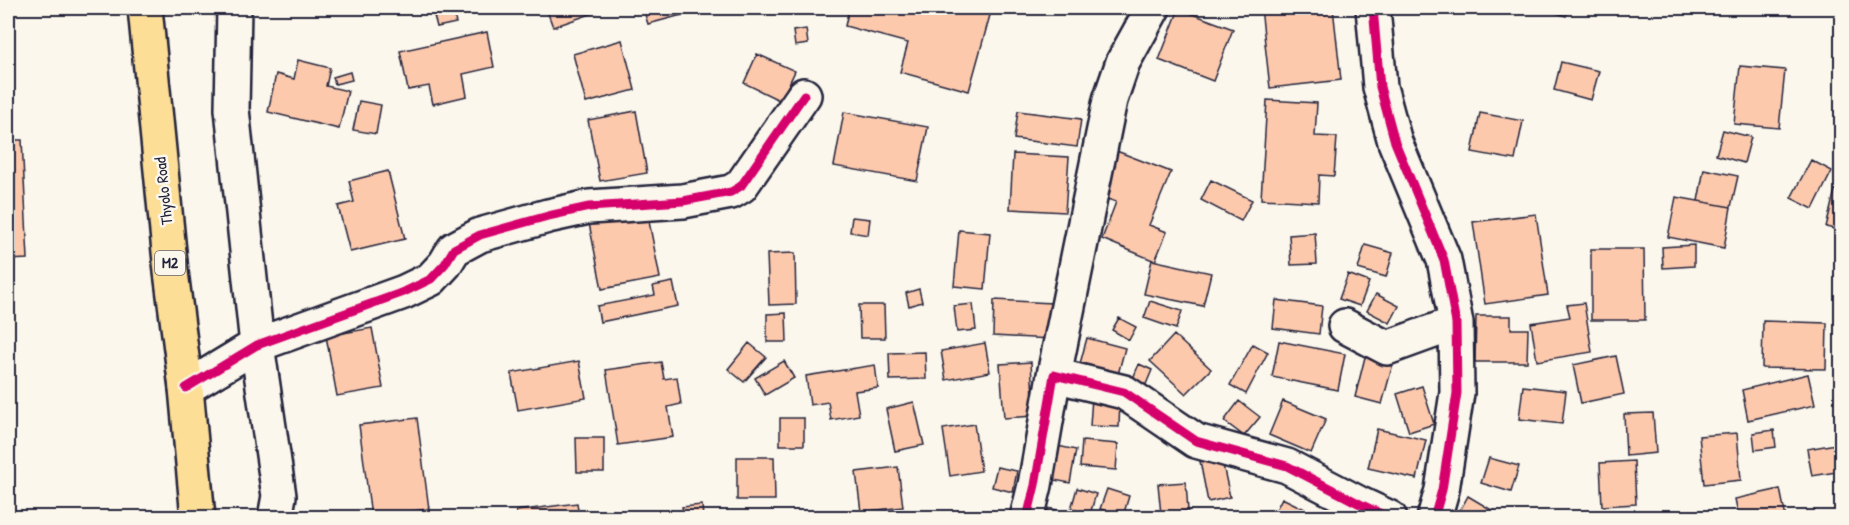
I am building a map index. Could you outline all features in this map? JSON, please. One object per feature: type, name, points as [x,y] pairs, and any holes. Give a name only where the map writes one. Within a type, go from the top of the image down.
[{"type":"highway","name":"Thyolo Road","points":[[145,8],[198,518]]},
{"type":"street","points":[[234,8],[232,109],[257,345],[279,496],[275,518]]},
{"type":"street","points":[[1027,518],[1110,100],[1123,62],[1153,8]]},
{"type":"street","points":[[1373,8],[1380,87],[1395,142],[1444,260],[1456,323],[1457,393],[1442,490],[1434,518]]},
{"type":"street","points":[[186,388],[257,345],[404,292],[431,279],[445,264],[454,249],[480,235],[589,207],[683,201],[731,192],[741,186],[804,95]]},
{"type":"street","points":[[1345,326],[1388,348],[1456,323]]},
{"type":"street","points":[[1054,375],[1124,392],[1196,441],[1287,466],[1390,518]]},
{"type":"building","points":[[432,8],[452,8],[456,23],[437,27]]},
{"type":"building","points":[[546,8],[608,8],[553,27]]},
{"type":"building","points":[[643,8],[708,8],[648,24]]},
{"type":"building","points":[[849,8],[992,8],[969,91],[900,72],[908,43],[845,26]]},
{"type":"building","points":[[1261,8],[1333,8],[1341,80],[1270,88]]},
{"type":"building","points":[[1541,8],[1569,8],[1566,16]]},
{"type":"building","points":[[1179,9],[1233,29],[1213,81],[1159,60]]},
{"type":"building","points":[[806,29],[808,44],[795,46],[793,31]]},
{"type":"building","points":[[487,32],[494,67],[463,74],[467,96],[433,104],[429,86],[408,90],[400,51]]},
{"type":"building","points":[[622,40],[635,90],[586,103],[573,54]]},
{"type":"building","points":[[757,54],[795,71],[781,101],[744,83]]},
{"type":"building","points":[[298,60],[330,68],[326,86],[348,91],[339,129],[268,112],[276,74],[294,79]]},
{"type":"building","points":[[1561,62],[1599,71],[1591,100],[1554,90]]},
{"type":"building","points":[[1740,66],[1785,70],[1779,128],[1734,124]]},
{"type":"building","points":[[350,72],[352,80],[335,84],[333,77]]},
{"type":"building","points":[[1267,100],[1317,103],[1315,136],[1337,137],[1334,176],[1319,175],[1318,202],[1261,199]]},
{"type":"building","points":[[359,101],[381,105],[376,134],[353,130]]},
{"type":"building","points":[[636,111],[647,173],[600,181],[588,120]]},
{"type":"building","points":[[1018,111],[1081,119],[1077,147],[1014,139]]},
{"type":"building","points":[[844,112],[928,127],[917,181],[834,166]]},
{"type":"building","points":[[1480,113],[1523,121],[1515,160],[1472,152]]},
{"type":"building","points":[[1723,130],[1751,137],[1744,163],[1716,155]]},
{"type":"building","points":[[8,140],[22,140],[28,259],[8,260]]},
{"type":"building","points":[[1114,150],[1171,172],[1149,225],[1167,232],[1155,261],[1102,239],[1116,202],[1097,195]]},
{"type":"building","points":[[1013,154],[1069,157],[1065,212],[1010,209]]},
{"type":"building","points":[[1811,160],[1832,171],[1813,209],[1791,198]]},
{"type":"building","points":[[1704,169],[1738,176],[1731,207],[1698,201]]},
{"type":"building","points":[[388,171],[405,239],[350,252],[338,206],[354,202],[349,181]]},
{"type":"building","points":[[1211,180],[1252,200],[1241,221],[1201,200]]},
{"type":"building","points":[[1835,190],[1842,192],[1842,231],[1826,227]]},
{"type":"building","points":[[1676,197],[1731,207],[1724,248],[1668,237]]},
{"type":"building","points":[[647,211],[660,278],[602,289],[589,223]]},
{"type":"building","points":[[1536,214],[1548,295],[1485,304],[1473,222]]},
{"type":"building","points":[[852,217],[870,219],[868,235],[850,232]]},
{"type":"building","points":[[959,230],[990,233],[985,289],[954,286]]},
{"type":"building","points":[[1315,233],[1317,264],[1291,265],[1289,235]]},
{"type":"building","points":[[1365,245],[1393,253],[1386,277],[1358,269]]},
{"type":"building","points":[[1694,245],[1694,266],[1663,268],[1662,247]]},
{"type":"building","points":[[1591,249],[1644,249],[1645,320],[1591,320]]},
{"type":"building","points":[[795,253],[796,304],[769,305],[767,254]]},
{"type":"building","points":[[1152,260],[1211,273],[1203,306],[1144,294]]},
{"type":"building","points":[[1348,274],[1369,282],[1360,306],[1339,299]]},
{"type":"building","points":[[673,282],[678,306],[600,322],[597,306],[655,295],[653,286]]},
{"type":"building","points":[[919,289],[922,302],[909,306],[906,293]]},
{"type":"building","points":[[1376,294],[1399,306],[1390,323],[1367,311]]},
{"type":"building","points":[[994,300],[1052,303],[1051,339],[993,336]]},
{"type":"building","points":[[1276,300],[1322,306],[1319,334],[1273,328]]},
{"type":"building","points":[[1150,301],[1182,311],[1176,329],[1144,318]]},
{"type":"building","points":[[1584,303],[1592,352],[1537,361],[1531,323],[1570,317],[1567,305]]},
{"type":"building","points":[[973,304],[976,330],[957,332],[954,306]]},
{"type":"building","points":[[859,305],[884,305],[885,338],[860,338]]},
{"type":"building","points":[[786,313],[787,342],[767,342],[767,314]]},
{"type":"building","points":[[1476,316],[1511,316],[1511,329],[1528,329],[1527,362],[1475,362]]},
{"type":"building","points":[[1842,317],[1842,343],[1836,318]]},
{"type":"building","points":[[1119,318],[1136,327],[1129,340],[1112,330]]},
{"type":"building","points":[[1763,321],[1827,323],[1826,369],[1762,368]]},
{"type":"building","points":[[372,328],[383,388],[337,396],[326,336]]},
{"type":"building","points":[[1174,335],[1211,369],[1186,394],[1150,361]]},
{"type":"building","points":[[1087,338],[1125,348],[1116,382],[1078,371]]},
{"type":"building","points":[[1279,341],[1345,354],[1338,390],[1272,377]]},
{"type":"building","points":[[749,343],[766,357],[744,382],[728,369]]},
{"type":"building","points":[[985,343],[990,372],[946,380],[941,351]]},
{"type":"building","points":[[1253,344],[1268,352],[1246,394],[1230,385]]},
{"type":"building","points":[[925,352],[926,379],[890,380],[889,353]]},
{"type":"building","points":[[1366,353],[1394,360],[1382,404],[1355,397]]},
{"type":"building","points":[[1616,356],[1624,394],[1581,403],[1573,365]]},
{"type":"building","points":[[579,361],[586,398],[518,410],[511,373]]},
{"type":"building","points":[[784,361],[794,378],[765,395],[755,378]]},
{"type":"building","points":[[661,362],[664,379],[677,377],[681,404],[668,407],[673,437],[618,445],[606,370]]},
{"type":"building","points":[[1031,362],[1034,416],[1004,418],[1000,364]]},
{"type":"building","points":[[1139,364],[1152,370],[1142,394],[1129,388]]},
{"type":"building","points":[[875,365],[878,388],[855,391],[859,415],[831,420],[828,402],[810,405],[806,376]]},
{"type":"building","points":[[1808,374],[1815,405],[1748,420],[1742,390]]},
{"type":"building","points":[[1422,386],[1434,424],[1409,432],[1397,394]]},
{"type":"building","points":[[1523,386],[1566,391],[1562,424],[1519,419]]},
{"type":"building","points":[[1092,397],[1120,398],[1119,427],[1090,426]]},
{"type":"building","points":[[1239,401],[1260,417],[1244,436],[1224,421]]},
{"type":"building","points":[[1283,401],[1326,419],[1311,453],[1269,435]]},
{"type":"building","points":[[914,402],[924,445],[895,451],[886,409]]},
{"type":"building","points":[[1653,413],[1656,453],[1626,456],[1624,414]]},
{"type":"building","points":[[417,418],[429,509],[371,516],[359,425]]},
{"type":"building","points":[[780,418],[804,418],[804,445],[780,445]]},
{"type":"building","points":[[974,424],[981,471],[950,476],[943,429]]},
{"type":"building","points":[[1377,429],[1426,440],[1417,479],[1368,468]]},
{"type":"building","points":[[1774,430],[1776,447],[1755,450],[1753,433]]},
{"type":"building","points":[[1737,433],[1741,480],[1704,484],[1699,436]]},
{"type":"building","points":[[576,438],[604,438],[604,472],[577,472]]},
{"type":"building","points":[[1082,441],[1118,444],[1116,470],[1080,467]]},
{"type":"building","points":[[1842,443],[1842,471],[1812,476],[1807,449]]},
{"type":"building","points":[[1049,444],[1076,450],[1070,483],[1043,478]]},
{"type":"building","points":[[1221,456],[1230,497],[1208,502],[1200,461]]},
{"type":"building","points":[[737,457],[774,457],[775,500],[737,500]]},
{"type":"building","points":[[1489,458],[1519,466],[1511,492],[1481,483]]},
{"type":"building","points":[[1634,461],[1636,504],[1602,506],[1600,463]]},
{"type":"building","points":[[898,467],[903,507],[861,512],[856,472]]},
{"type":"building","points":[[997,467],[1017,471],[1013,492],[992,487]]},
{"type":"building","points":[[1186,482],[1188,511],[1161,514],[1158,484]]},
{"type":"building","points":[[1077,488],[1096,494],[1090,514],[1071,509]]},
{"type":"building","points":[[1107,489],[1129,496],[1123,516],[1100,509]]},
{"type":"building","points":[[1780,489],[1786,518],[1739,518],[1735,499]]},
{"type":"building","points":[[1468,496],[1505,518],[1456,518]]},
{"type":"building","points":[[1282,498],[1321,517],[1272,518]]},
{"type":"building","points":[[577,503],[579,518],[517,518],[516,511]]},
{"type":"building","points":[[702,505],[703,518],[684,518],[682,507]]},
{"type":"building","points":[[1036,505],[1061,511],[1059,518],[1032,518]]},
{"type":"building","points":[[975,510],[980,518],[964,518]]},
{"type":"cycle path","points":[[1373,8],[1380,87],[1395,142],[1444,260],[1456,323],[1457,393],[1442,490],[1434,518]]},
{"type":"cycle path","points":[[186,388],[257,345],[404,292],[431,279],[445,264],[454,249],[480,235],[589,207],[683,201],[731,192],[741,186],[804,95]]},
{"type":"cycle path","points":[[1027,518],[1054,375],[1124,392],[1196,441],[1287,466],[1390,518]]}]
